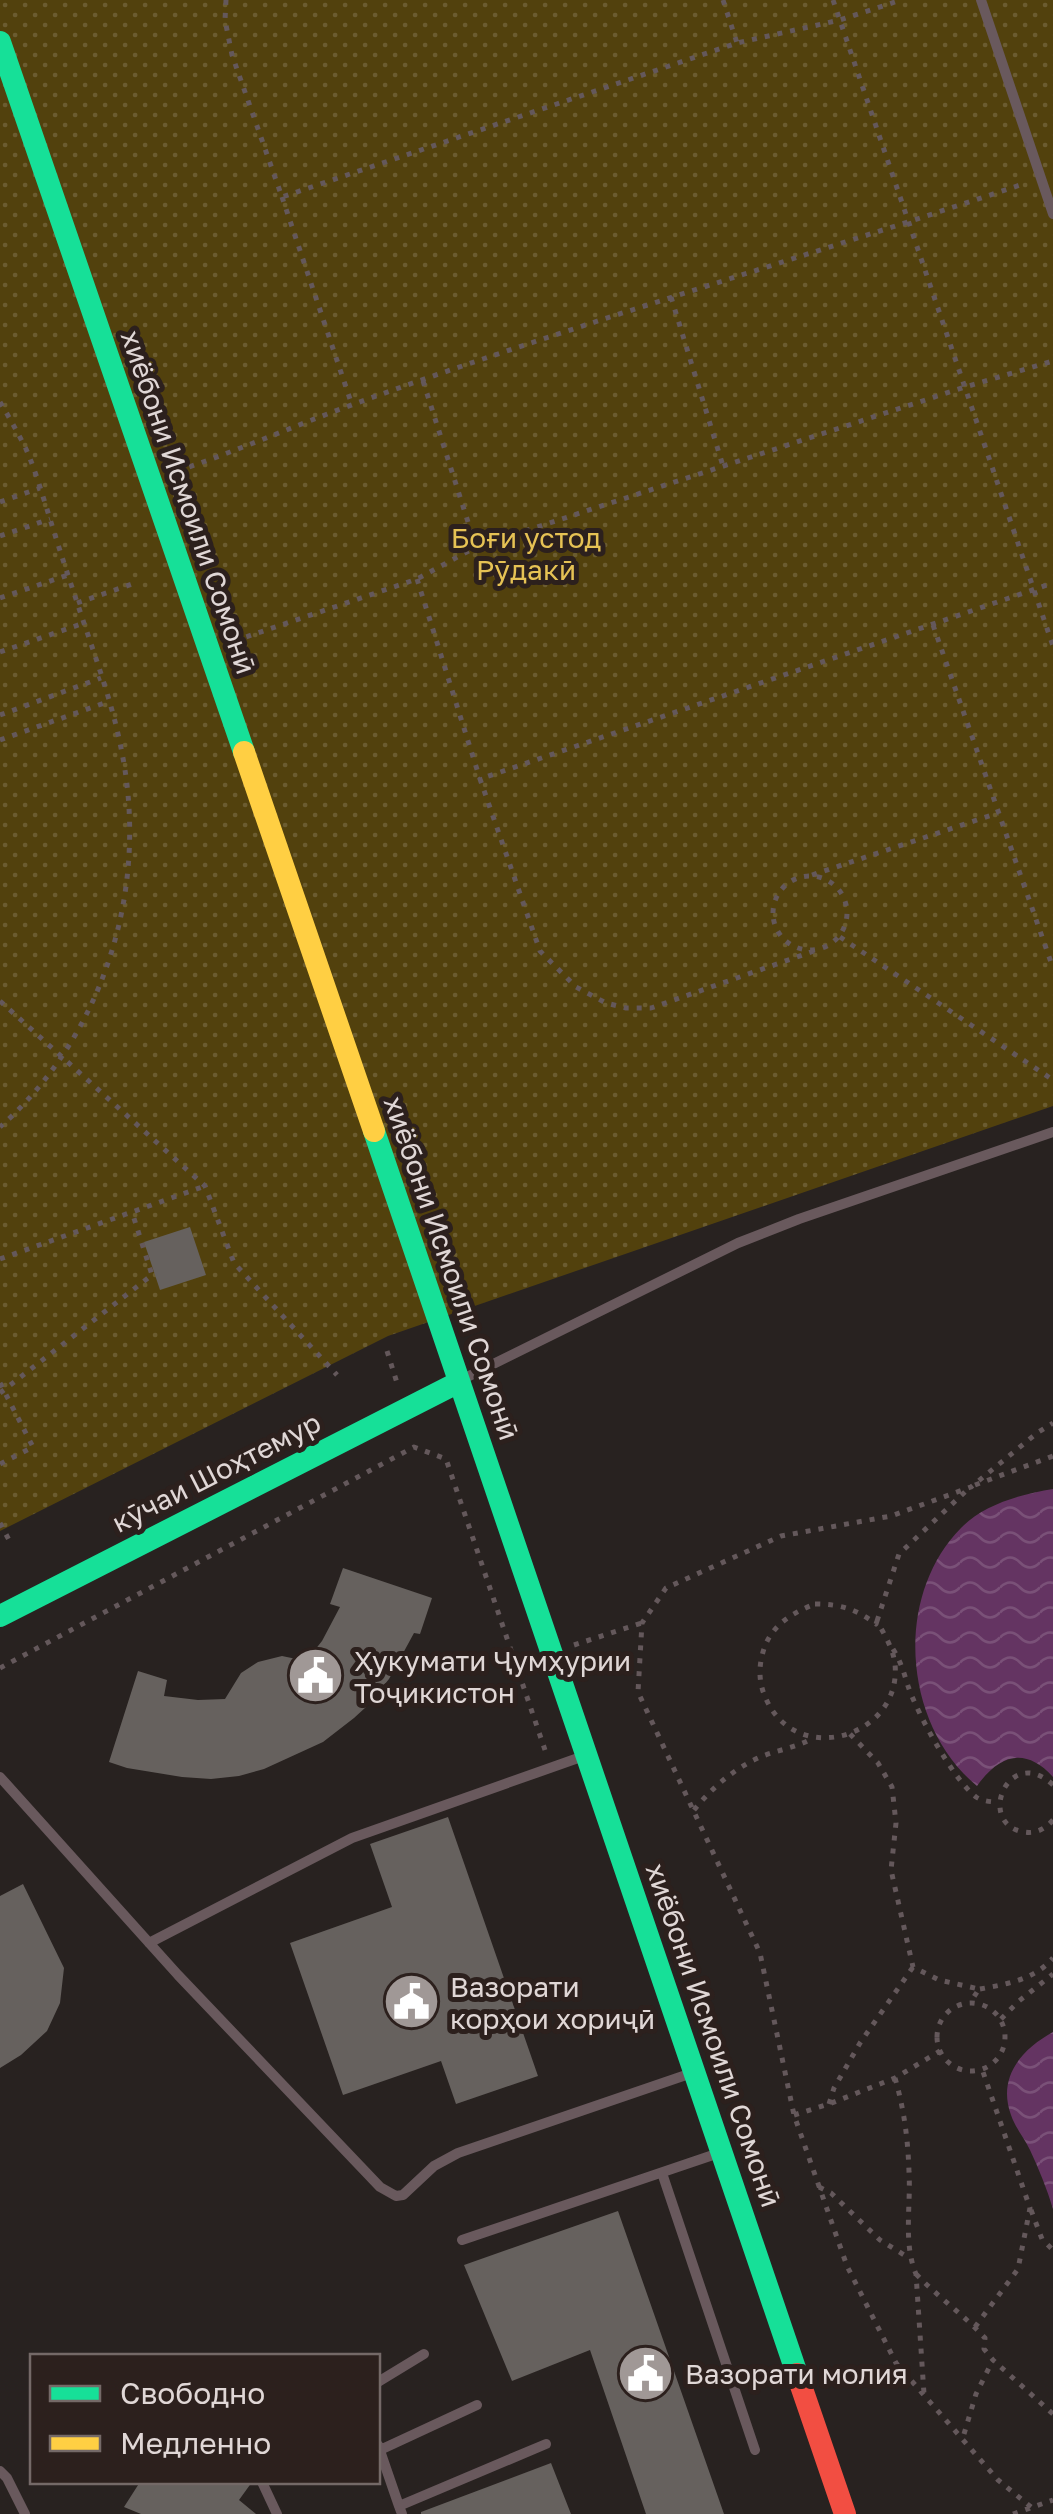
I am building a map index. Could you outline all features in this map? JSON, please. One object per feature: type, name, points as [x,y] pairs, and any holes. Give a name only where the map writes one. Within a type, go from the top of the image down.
[{"type":"street","name":"хиёбони Исмоили Сомонӣ","points":[[0,42],[845,2514]]},
{"type":"street","name":"кӯчаи Шоҳтемур","points":[[0,1616],[459,1382]]},
{"type":"lane","points":[[981,0],[1053,214]]},
{"type":"lane","points":[[459,1382],[738,1243],[1053,1132]]},
{"type":"lane","points":[[148,1943],[352,1838],[586,1755]]},
{"type":"lane","points":[[0,1777],[148,1943],[380,2187],[396,2196],[410,2191],[434,2166],[458,2153],[694,2072]]},
{"type":"lane","points":[[462,2240],[722,2152]]},
{"type":"lane","points":[[662,2173],[755,2450]]},
{"type":"lane","points":[[380,2381],[424,2354]]},
{"type":"lane","points":[[380,2446],[476,2406]]},
{"type":"lane","points":[[380,2452],[401,2510],[546,2444]]},
{"type":"lane","points":[[0,2471],[25,2514]]},
{"type":"lane","points":[[263,2484],[276,2514]]},
{"type":"path","points":[[226,0],[225,20],[232,55],[352,404]]},
{"type":"path","points":[[723,0],[738,43]]},
{"type":"path","points":[[833,0],[1053,646]]},
{"type":"path","points":[[282,197],[738,43],[840,20],[901,0]]},
{"type":"path","points":[[150,480],[231,453],[352,404],[1041,178]]},
{"type":"path","points":[[670,298],[723,466]]},
{"type":"path","points":[[208,650],[417,578],[476,546],[1053,361]]},
{"type":"path","points":[[423,381],[476,546]]},
{"type":"path","points":[[0,402],[27,451],[110,701],[123,755],[130,846],[117,937],[102,981],[62,1057],[0,1127]]},
{"type":"path","points":[[0,502],[40,488]]},
{"type":"path","points":[[0,536],[50,519]]},
{"type":"path","points":[[0,598],[68,574]]},
{"type":"path","points":[[417,578],[480,779],[540,951],[576,987],[606,1003],[651,1008],[828,946],[840,937],[847,921],[847,904],[826,879],[810,876]]},
{"type":"path","points":[[77,603],[135,583]]},
{"type":"path","points":[[480,779],[1053,583]]},
{"type":"path","points":[[0,652],[84,623]]},
{"type":"path","points":[[933,625],[1053,968]]},
{"type":"path","points":[[0,714],[102,678]]},
{"type":"path","points":[[0,740],[110,701]]},
{"type":"path","points":[[814,951],[797,949],[783,940],[774,924],[773,907],[780,891],[792,880],[998,812]]},
{"type":"path","points":[[840,937],[1053,1080]]},
{"type":"path","points":[[0,1001],[205,1186],[234,1263],[337,1375]]},
{"type":"path","points":[[0,1259],[205,1186]]},
{"type":"path","points":[[2,1392],[152,1275],[132,1212]]},
{"type":"path","points":[[0,1383],[33,1447],[0,1464]]},
{"type":"path","points":[[999,1802],[977,1798],[949,1764],[920,1712],[904,1667],[877,1621],[898,1554],[971,1486],[1053,1423]]},
{"type":"path","points":[[0,1668],[414,1447],[446,1459],[550,1767]]},
{"type":"path","points":[[1031,2507],[998,2480],[896,2363],[847,2266],[794,2115],[760,1952],[638,1692],[642,1623],[666,1588],[781,1536],[890,1516],[1053,1456]]},
{"type":"path","points":[[0,1523],[9,1540]]},
{"type":"path","points":[[877,1621],[876,1624],[858,1610],[837,1604],[814,1604],[794,1612],[776,1626],[764,1645],[760,1667],[762,1689],[771,1709],[786,1725],[828,1739],[870,1724],[885,1706],[893,1686],[895,1664],[889,1642]]},
{"type":"path","points":[[550,1652],[642,1623]]},
{"type":"path","points":[[829,2104],[860,2043],[914,1967],[891,1870],[896,1822],[892,1787],[878,1763],[850,1734]]},
{"type":"path","points":[[694,1810],[710,1790],[737,1770],[815,1737]]},
{"type":"path","points":[[1053,1786],[1035,1774],[1024,1774],[1007,1784],[999,1802],[1005,1821],[1021,1832],[1040,1831],[1053,1820]]},
{"type":"path","points":[[914,1967],[940,1980],[979,1990],[1022,1980],[1053,1958]]},
{"type":"path","points":[[1001,2019],[1053,1974]]},
{"type":"path","points":[[970,2003],[979,1990]]},
{"type":"path","points":[[970,2003],[993,2010],[1005,2029],[998,2058],[982,2069],[953,2066],[940,2051],[942,2019],[959,2005],[970,2003]]},
{"type":"path","points":[[794,2115],[895,2078],[940,2051]]},
{"type":"path","points":[[982,2069],[1042,2239],[1053,2250]]},
{"type":"path","points":[[895,2078],[904,2111],[910,2258],[916,2274],[924,2394]]},
{"type":"path","points":[[820,2188],[831,2193],[880,2240],[910,2258]]},
{"type":"path","points":[[975,2327],[1018,2269],[1030,2208]]},
{"type":"path","points":[[916,2274],[985,2338],[984,2349],[993,2360],[1053,2414]]},
{"type":"path","points":[[964,2434],[976,2394],[993,2360]]},
{"type":"path","points":[[1012,2514],[1053,2500]]},
{"type":"green space","name":"Боғи устод Рӯдакӣ","points":[[0,0],[1053,0],[1053,1106],[388,1336],[0,1531]]},
{"type":"water","points":[[1053,1489],[1053,1777],[1032,1761],[1013,1758],[994,1767],[977,1786],[952,1760],[934,1730],[921,1696],[917,1624],[924,1589],[939,1556],[970,1520],[1004,1501]]},
{"type":"water","points":[[1053,2032],[1053,2209],[1011,2115],[1007,2088],[1022,2056]]},
{"type":"building","points":[[190,1227],[206,1275],[160,1290],[144,1242]]},
{"type":"building","name":"Ҳукумати Ҷумҳурии Тоҷикистон","points":[[343,1568],[432,1598],[420,1634],[414,1633],[389,1679],[354,1718],[323,1742],[239,1776],[182,1777],[109,1762],[138,1671],[167,1680],[164,1696],[225,1699],[241,1673],[258,1662],[282,1656],[306,1661],[340,1607],[330,1604]]},
{"type":"building","name":"Вазорати корҳои хориҷӣ","points":[[448,1817],[538,2076],[456,2104],[441,2061],[343,2095],[290,1943],[392,1907],[370,1844]]},
{"type":"building","points":[[23,1884],[64,1968],[60,2003],[47,2031],[0,2068],[0,1896]]},
{"type":"building","points":[[618,2211],[724,2514],[646,2514],[590,2350],[512,2381],[464,2265]]},
{"type":"building","points":[[551,2463],[571,2514],[421,2514],[421,2512]]},
{"type":"building","points":[[139,2484],[251,2484],[239,2500],[256,2514],[141,2514],[124,2507]]},
{"type":"traffic: fast","points":[[0,42],[244,752]]},
{"type":"traffic: fast","points":[[374,1131],[797,2374]]},
{"type":"traffic: fast","points":[[0,1616],[459,1382]]},
{"type":"traffic: slow","points":[[244,752],[374,1131]]},
{"type":"traffic: jam","points":[[797,2374],[845,2514]]},
{"type":"place","name":"Ҳукумати Ҷумҳурии Тоҷикистон","points":[[315,1676]]},
{"type":"place","name":"Вазорати корҳои хориҷӣ","points":[[411,2002]]},
{"type":"place","name":"Вазорати молия","points":[[646,2373]]}]
